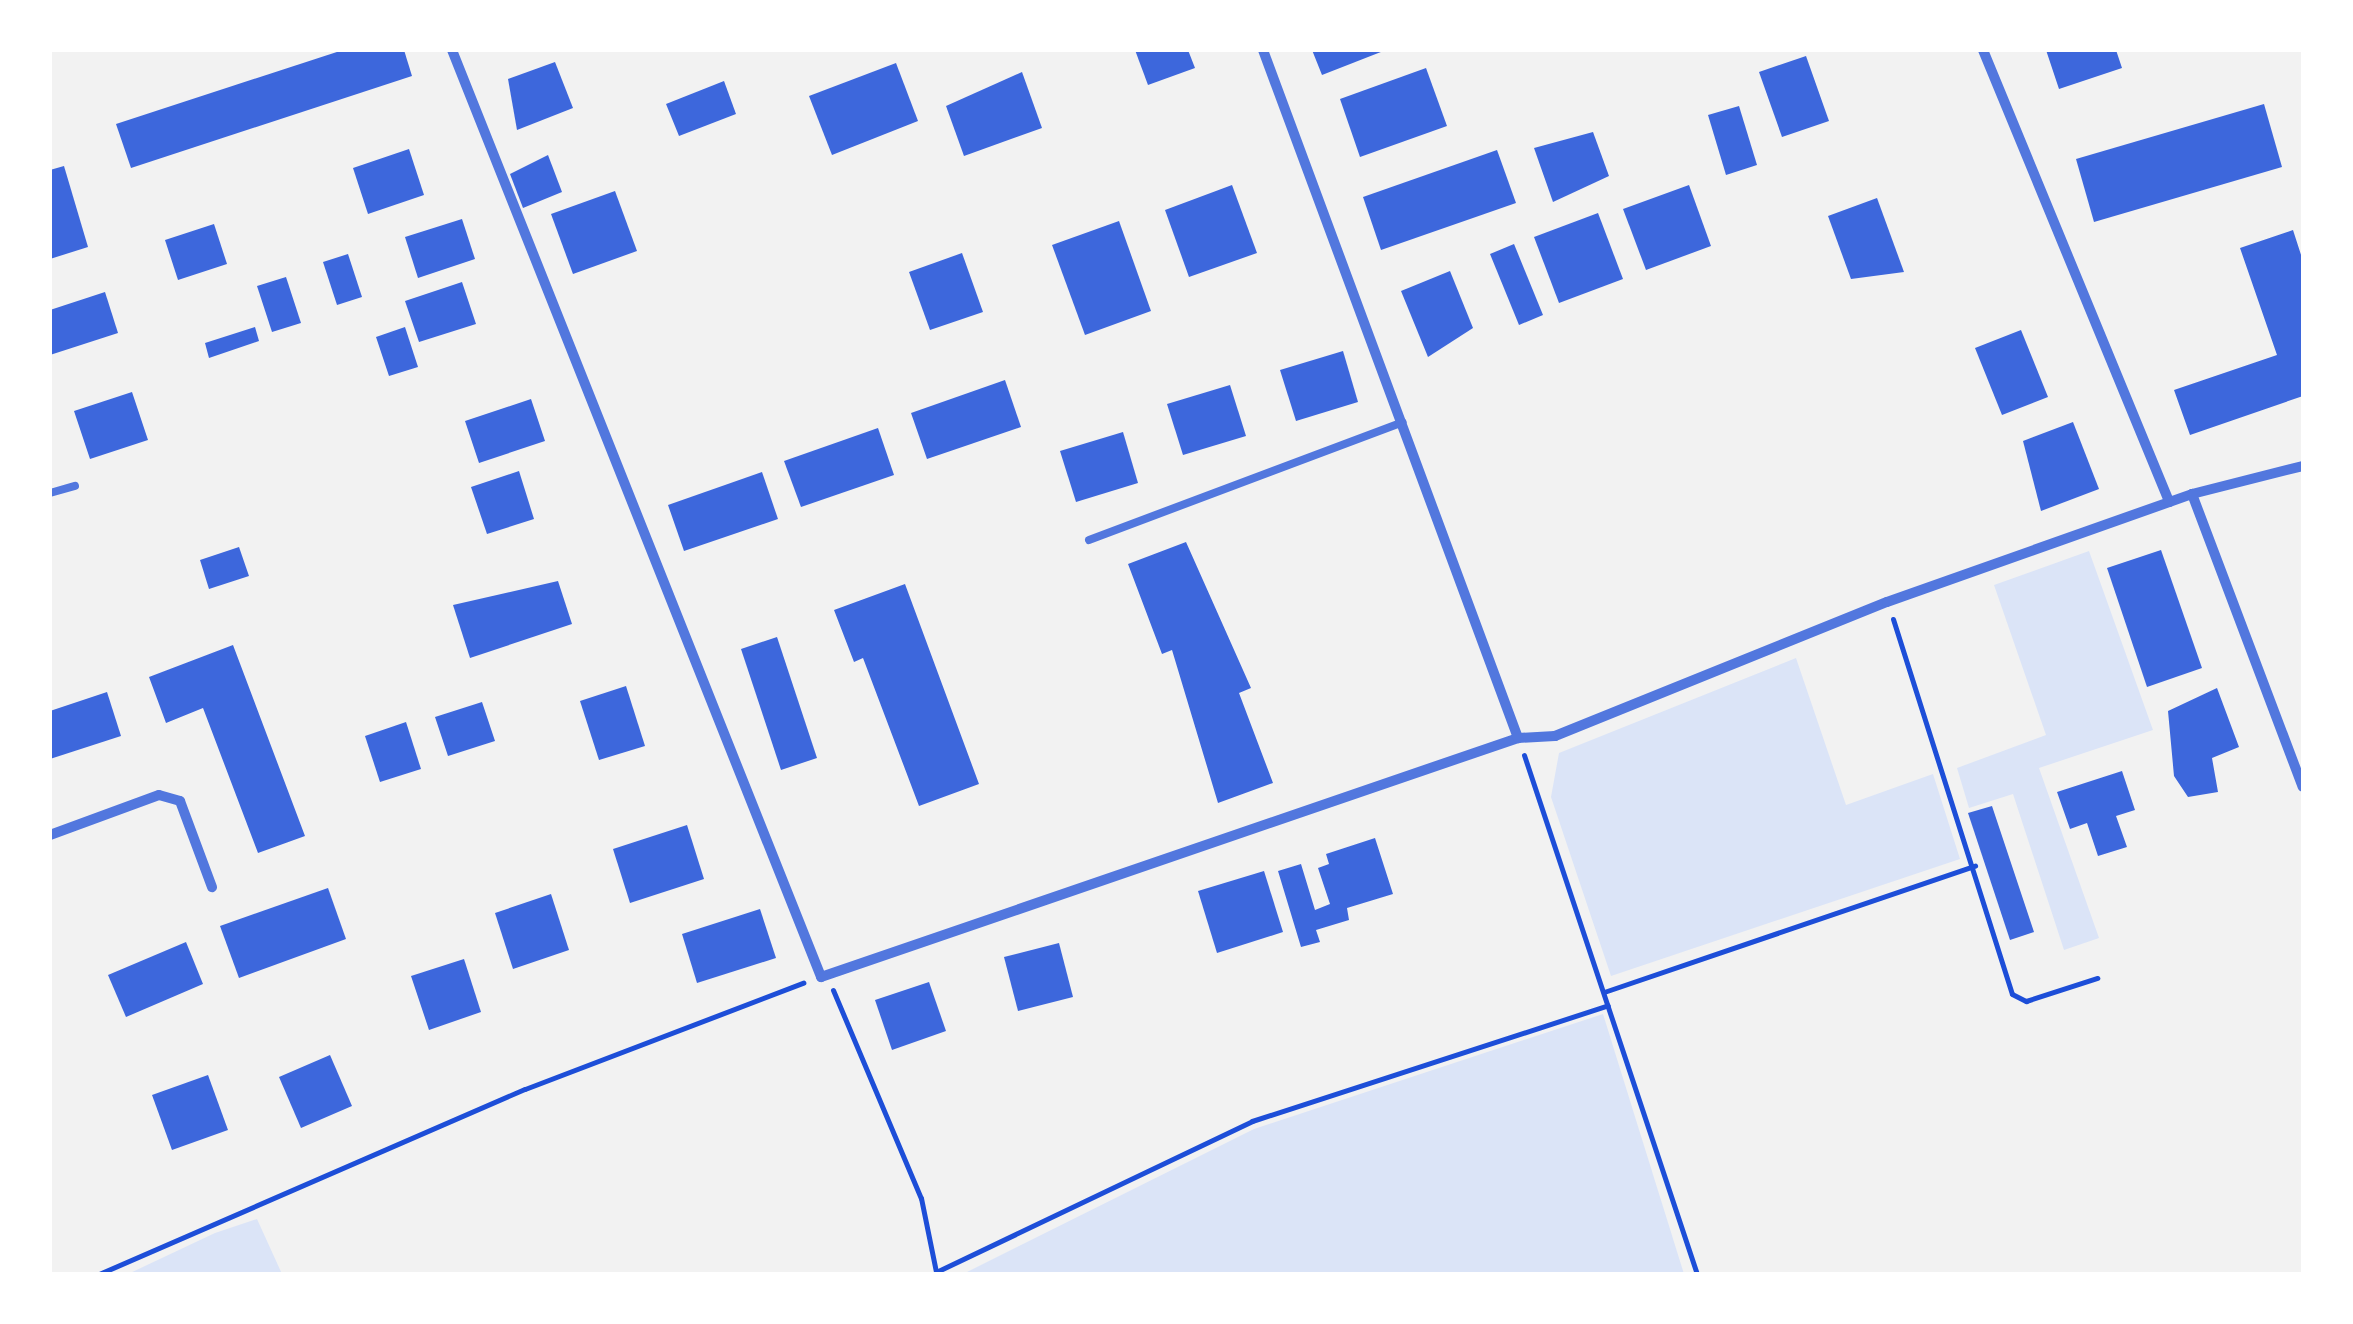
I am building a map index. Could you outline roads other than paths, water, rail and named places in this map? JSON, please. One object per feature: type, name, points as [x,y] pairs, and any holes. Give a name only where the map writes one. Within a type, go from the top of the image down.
[{"type":"street","points":[[452,50],[821,978],[1518,738],[1555,736],[1888,602],[2192,494],[2303,466]]},
{"type":"street","points":[[1263,50],[1518,738]]},
{"type":"street","points":[[1983,50],[2169,502]]},
{"type":"street","points":[[2192,494],[2303,786]]},
{"type":"street","points":[[50,835],[159,795],[180,801],[212,887]]},
{"type":"lane","points":[[1089,540],[1403,422]]},
{"type":"lane","points":[[50,494],[75,486]]}]
